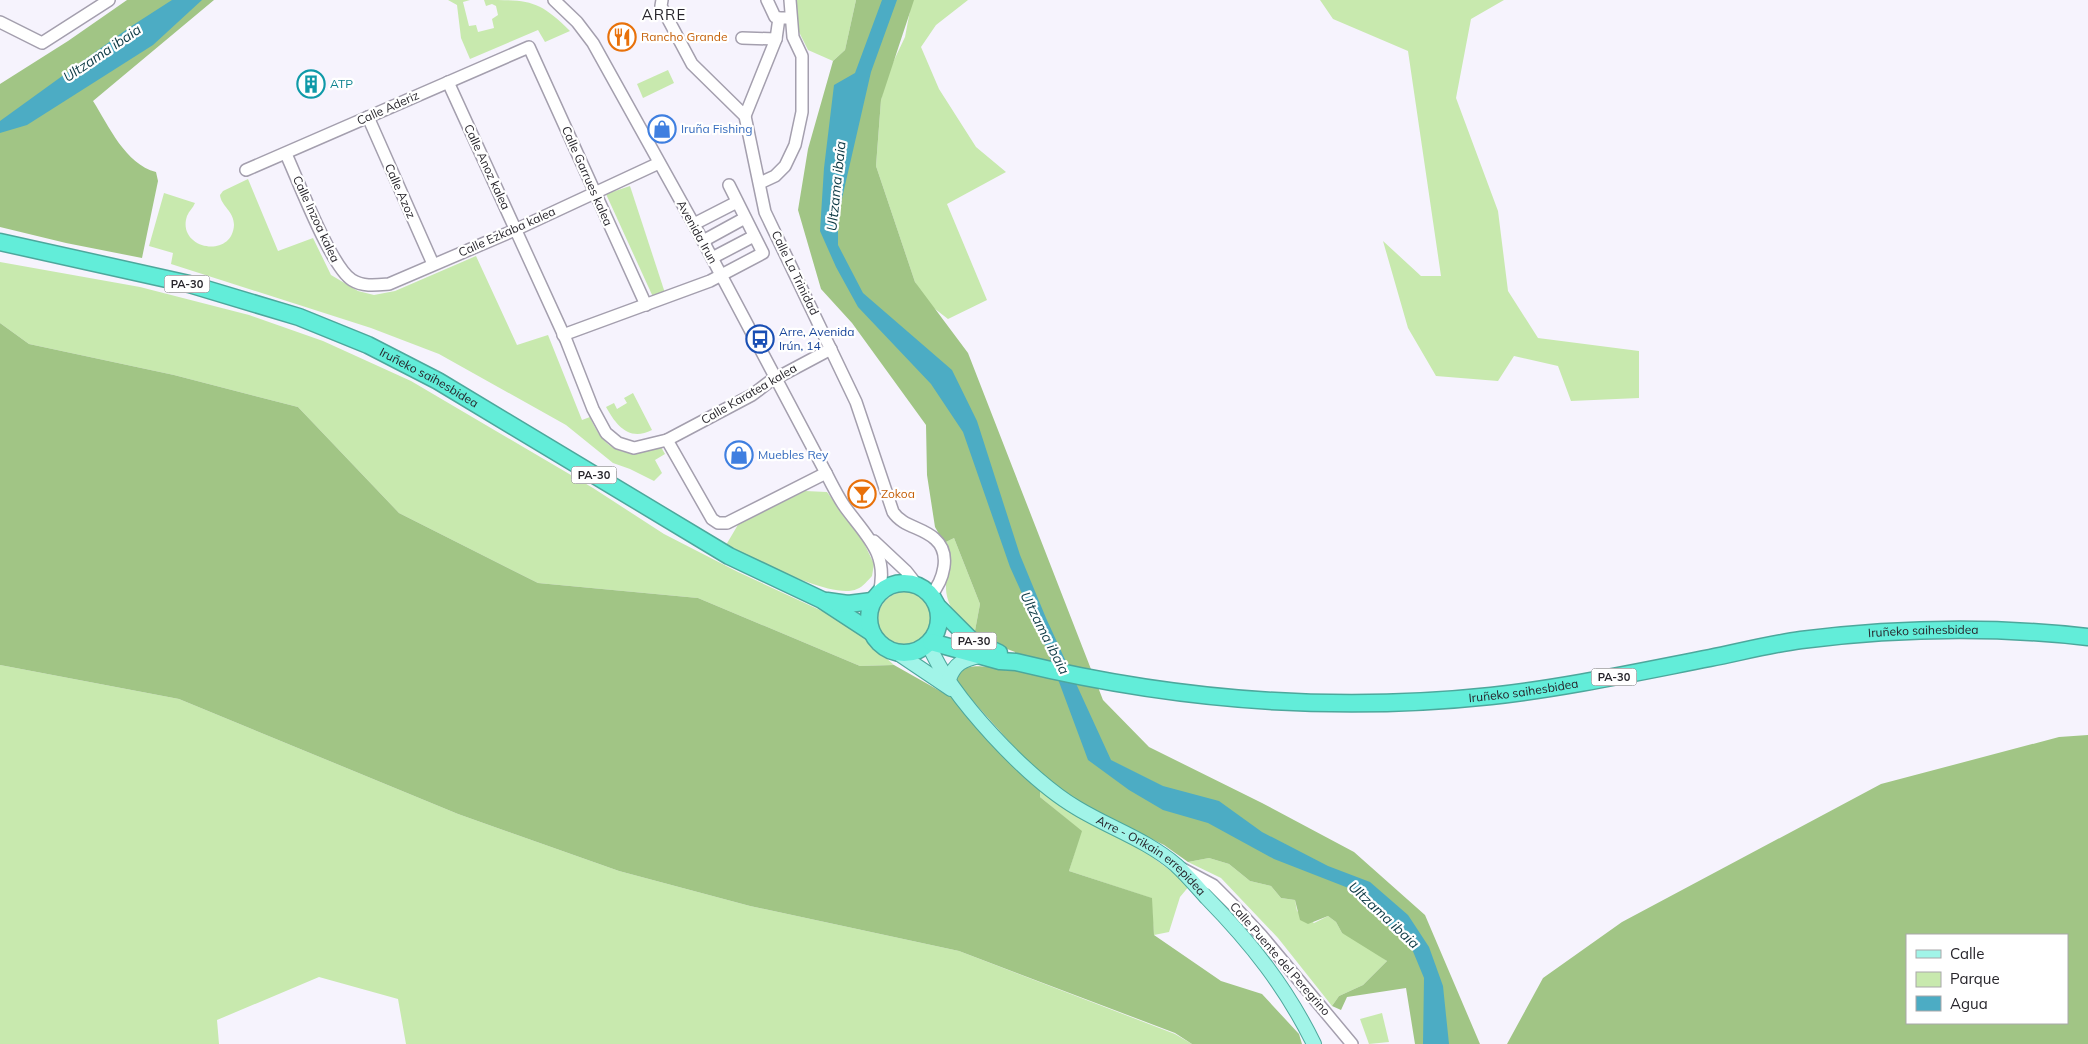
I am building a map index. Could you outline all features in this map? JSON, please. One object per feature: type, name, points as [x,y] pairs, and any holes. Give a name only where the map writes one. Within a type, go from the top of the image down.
[{"type":"highway","name":"Iruñeko saihesbidea","points":[[0,242],[189,284],[299,317],[368,345],[438,381],[729,556],[822,600],[871,632]]},
{"type":"highway","name":"PA-30","points":[[876,597],[890,586],[903,583],[917,585],[935,602],[939,626],[930,644]]},
{"type":"highway","name":"Iruñeko saihesbidea","points":[[822,600],[848,604],[876,597]]},
{"type":"highway","points":[[871,632],[868,616],[876,597]]},
{"type":"highway","name":"Iruñeko saihesbidea","points":[[935,602],[971,640],[1024,664]]},
{"type":"highway","name":"Iruñeko saihesbidea","points":[[930,644],[1000,661],[1024,664],[1137,688],[1221,698],[1374,704],[1493,696],[1613,677],[1798,641],[1893,631],[2000,630],[2088,637]]},
{"type":"highway","name":"PA-30","points":[[871,632],[882,647],[899,654]]},
{"type":"highway","points":[[899,654],[918,652],[930,644]]},
{"type":"main road","name":"Arre - Orikain errepidea","points":[[930,644],[938,667],[960,695],[989,730],[1041,783],[1077,808],[1155,850],[1176,866],[1265,962],[1296,1008],[1314,1044]]},
{"type":"main road","name":"Arre - Orikain errepidea","points":[[899,654],[960,695]]},
{"type":"main road","points":[[949,680],[953,669],[960,661],[979,656]]},
{"type":"street","points":[[0,22],[42,43],[109,0]]},
{"type":"street","name":"Avenida Irun","points":[[554,0],[577,22],[593,43],[694,224],[826,474]]},
{"type":"street","points":[[662,0],[661,6],[692,64],[745,116],[790,0]]},
{"type":"street","points":[[767,0],[775,17],[784,18]]},
{"type":"street","points":[[760,183],[775,176],[786,166],[795,145],[802,112],[802,56],[784,18]]},
{"type":"street","points":[[742,38],[776,39]]},
{"type":"street","name":"Calle Aderiz","points":[[246,170],[529,47]]},
{"type":"street","name":"Calle Garrues kalea","points":[[529,47],[646,305]]},
{"type":"street","name":"Calle Anoz kalea","points":[[448,82],[563,335]]},
{"type":"street","name":"Calle La Trinidad","points":[[745,116],[765,212],[856,402],[893,512],[898,520],[936,539],[943,552],[944,567],[935,602]]},
{"type":"street","name":"Calle Azoz","points":[[368,117],[433,264]]},
{"type":"street","name":"Calle Inzoa kalea","points":[[286,154],[336,265],[352,280]]},
{"type":"street","name":"Calle Ezkaba kalea","points":[[352,280],[369,285],[389,284],[515,230],[659,162]]},
{"type":"street","points":[[563,335],[722,276],[763,253],[729,185]]},
{"type":"street","points":[[694,224],[737,202]]},
{"type":"street","points":[[703,241],[745,218]]},
{"type":"street","points":[[712,258],[754,236]]},
{"type":"street","name":"Calle Karatea kalea","points":[[563,335],[606,434],[618,443],[634,448],[649,446],[667,440],[752,395],[776,379],[832,349]]},
{"type":"street","points":[[667,440],[712,518],[718,523],[727,523],[826,474],[844,506],[868,537],[879,555],[883,576],[876,597]]},
{"type":"street","points":[[868,537],[886,550],[917,585]]},
{"type":"street","name":"Calle Puente del Peregrino","points":[[1176,866],[1213,885],[1233,905],[1267,942],[1352,1044]]},
{"type":"green space","points":[[127,0],[214,0],[93,101],[127,153],[145,168],[156,172],[158,181],[142,258],[66,243],[0,227],[0,84],[68,41]]},
{"type":"green space","points":[[448,0],[470,0],[463,2],[469,26],[476,25],[478,32],[494,28],[492,19],[498,15],[496,6],[492,4],[486,6],[484,0],[512,0],[533,4],[550,13],[570,31],[545,42],[538,30],[470,59],[461,38],[457,5]]},
{"type":"green space","points":[[797,0],[856,0],[845,50],[833,61],[808,50],[797,28]]},
{"type":"green space","points":[[856,0],[914,0],[881,100],[876,166],[915,282],[968,353],[1103,700],[1149,747],[1262,803],[1354,852],[1425,915],[1480,1044],[1415,1044],[1406,988],[1347,997],[1341,1010],[1332,1006],[1339,996],[1363,985],[1387,961],[1342,933],[1336,922],[1328,916],[1308,924],[1300,920],[1295,900],[1281,898],[1271,886],[1250,881],[1229,864],[1209,858],[1188,862],[1164,845],[1084,806],[1053,786],[1015,748],[955,681],[957,672],[970,667],[983,666],[1010,671],[1015,652],[974,636],[980,604],[954,538],[944,543],[935,527],[927,475],[926,425],[852,323],[821,289],[798,210],[808,149],[833,61],[845,50]]},
{"type":"green space","points":[[912,0],[968,0],[936,25],[921,47],[939,89],[976,147],[1006,172],[947,204],[987,300],[948,319],[926,302],[915,282],[876,166],[881,100],[887,75],[905,37]]},
{"type":"green space","points":[[1320,0],[1504,0],[1471,19],[1456,98],[1498,211],[1508,291],[1538,338],[1639,351],[1639,398],[1571,401],[1558,366],[1514,356],[1498,381],[1436,376],[1408,328],[1383,241],[1421,276],[1441,276],[1408,51],[1333,19]]},
{"type":"green space","points":[[668,70],[674,83],[643,98],[637,84]]},
{"type":"green space","points":[[248,179],[278,251],[313,238],[331,275],[358,291],[374,295],[395,291],[476,256],[517,345],[548,335],[582,420],[590,417],[602,439],[618,450],[637,452],[661,447],[665,454],[655,460],[662,473],[654,481],[613,463],[566,425],[439,354],[371,328],[171,264],[173,253],[149,246],[164,193],[195,203],[187,216],[186,227],[189,236],[197,243],[215,246],[224,243],[231,236],[234,225],[232,216],[220,195],[223,191]]},
{"type":"green space","points":[[630,186],[665,293],[653,297],[606,194]]},
{"type":"green space","points":[[0,262],[140,287],[249,315],[323,341],[411,381],[593,488],[664,534],[738,572],[835,617],[855,630],[894,665],[860,666],[698,598],[538,583],[399,513],[298,407],[174,375],[29,344],[0,323]]},
{"type":"green space","points":[[0,323],[29,344],[174,375],[298,407],[399,513],[538,583],[698,598],[860,666],[894,665],[956,700],[1040,791],[1040,797],[1082,831],[1069,871],[1152,898],[1154,935],[1221,981],[1262,994],[1299,1034],[1302,1044],[1192,1044],[1175,1033],[959,951],[750,906],[619,871],[458,814],[179,699],[0,665]]},
{"type":"green space","points":[[633,393],[652,430],[637,434],[624,430],[614,420],[606,407],[614,403],[617,409],[627,403],[624,398]]},
{"type":"green space","points":[[805,491],[827,492],[863,541],[874,564],[872,576],[859,588],[845,591],[811,584],[726,545],[739,523]]},
{"type":"green space","points":[[954,538],[980,604],[974,636],[954,613],[946,593],[949,556],[944,543]]},
{"type":"green space","points":[[900,592],[910,592],[924,600],[930,609],[932,619],[930,629],[924,638],[910,646],[900,646],[890,641],[883,634],[878,624],[878,614],[883,604],[890,597]]},
{"type":"green space","points":[[0,665],[179,699],[458,814],[619,871],[750,906],[959,951],[1175,1034],[1192,1044],[406,1044],[398,999],[319,977],[217,1020],[219,1044],[0,1044]]},
{"type":"green space","points":[[2088,735],[2088,1044],[1507,1044],[1543,978],[1622,922],[1881,784],[2059,737]]},
{"type":"green space","points":[[1040,791],[1148,854],[1190,885],[1180,897],[1169,932],[1154,935],[1151,898],[1069,871],[1081,831],[1040,797]]},
{"type":"green space","points":[[1209,858],[1229,864],[1250,881],[1271,886],[1281,898],[1295,900],[1297,911],[1314,923],[1328,916],[1336,922],[1342,933],[1357,938],[1387,961],[1363,985],[1339,996],[1332,1006],[1278,938],[1221,878],[1188,862]]},
{"type":"green space","points":[[1382,1013],[1389,1042],[1369,1044],[1360,1019]]},
{"type":"water","name":"Ultzama ibaia","points":[[172,0],[202,0],[153,45],[27,125],[0,133],[0,121],[130,27]]},
{"type":"water","name":"Ultzama ibaia","points":[[882,0],[897,0],[871,72],[838,216],[838,245],[863,293],[952,370],[977,421],[1020,555],[1046,618],[1111,760],[1163,786],[1219,801],[1262,832],[1328,866],[1370,882],[1408,915],[1429,947],[1443,986],[1449,1044],[1423,1044],[1424,978],[1412,949],[1351,889],[1274,859],[1208,823],[1163,810],[1129,790],[1088,760],[1046,647],[1010,567],[963,432],[931,384],[858,307],[836,267],[820,231],[824,168],[834,85],[855,73]]},
{"type":"place","name":"Rancho Grande","points":[[622,37]]},
{"type":"place","name":"ATP","points":[[311,84]]},
{"type":"place","name":"Iruña Fishing","points":[[662,129]]},
{"type":"place","name":"Arre, Avenida Irún, 14","points":[[760,339]]},
{"type":"place","name":"Muebles Rey","points":[[739,455]]},
{"type":"place","name":"Zokoa","points":[[862,494]]},
{"type":"district","name":"ARRE","points":[[664,15]]}]
